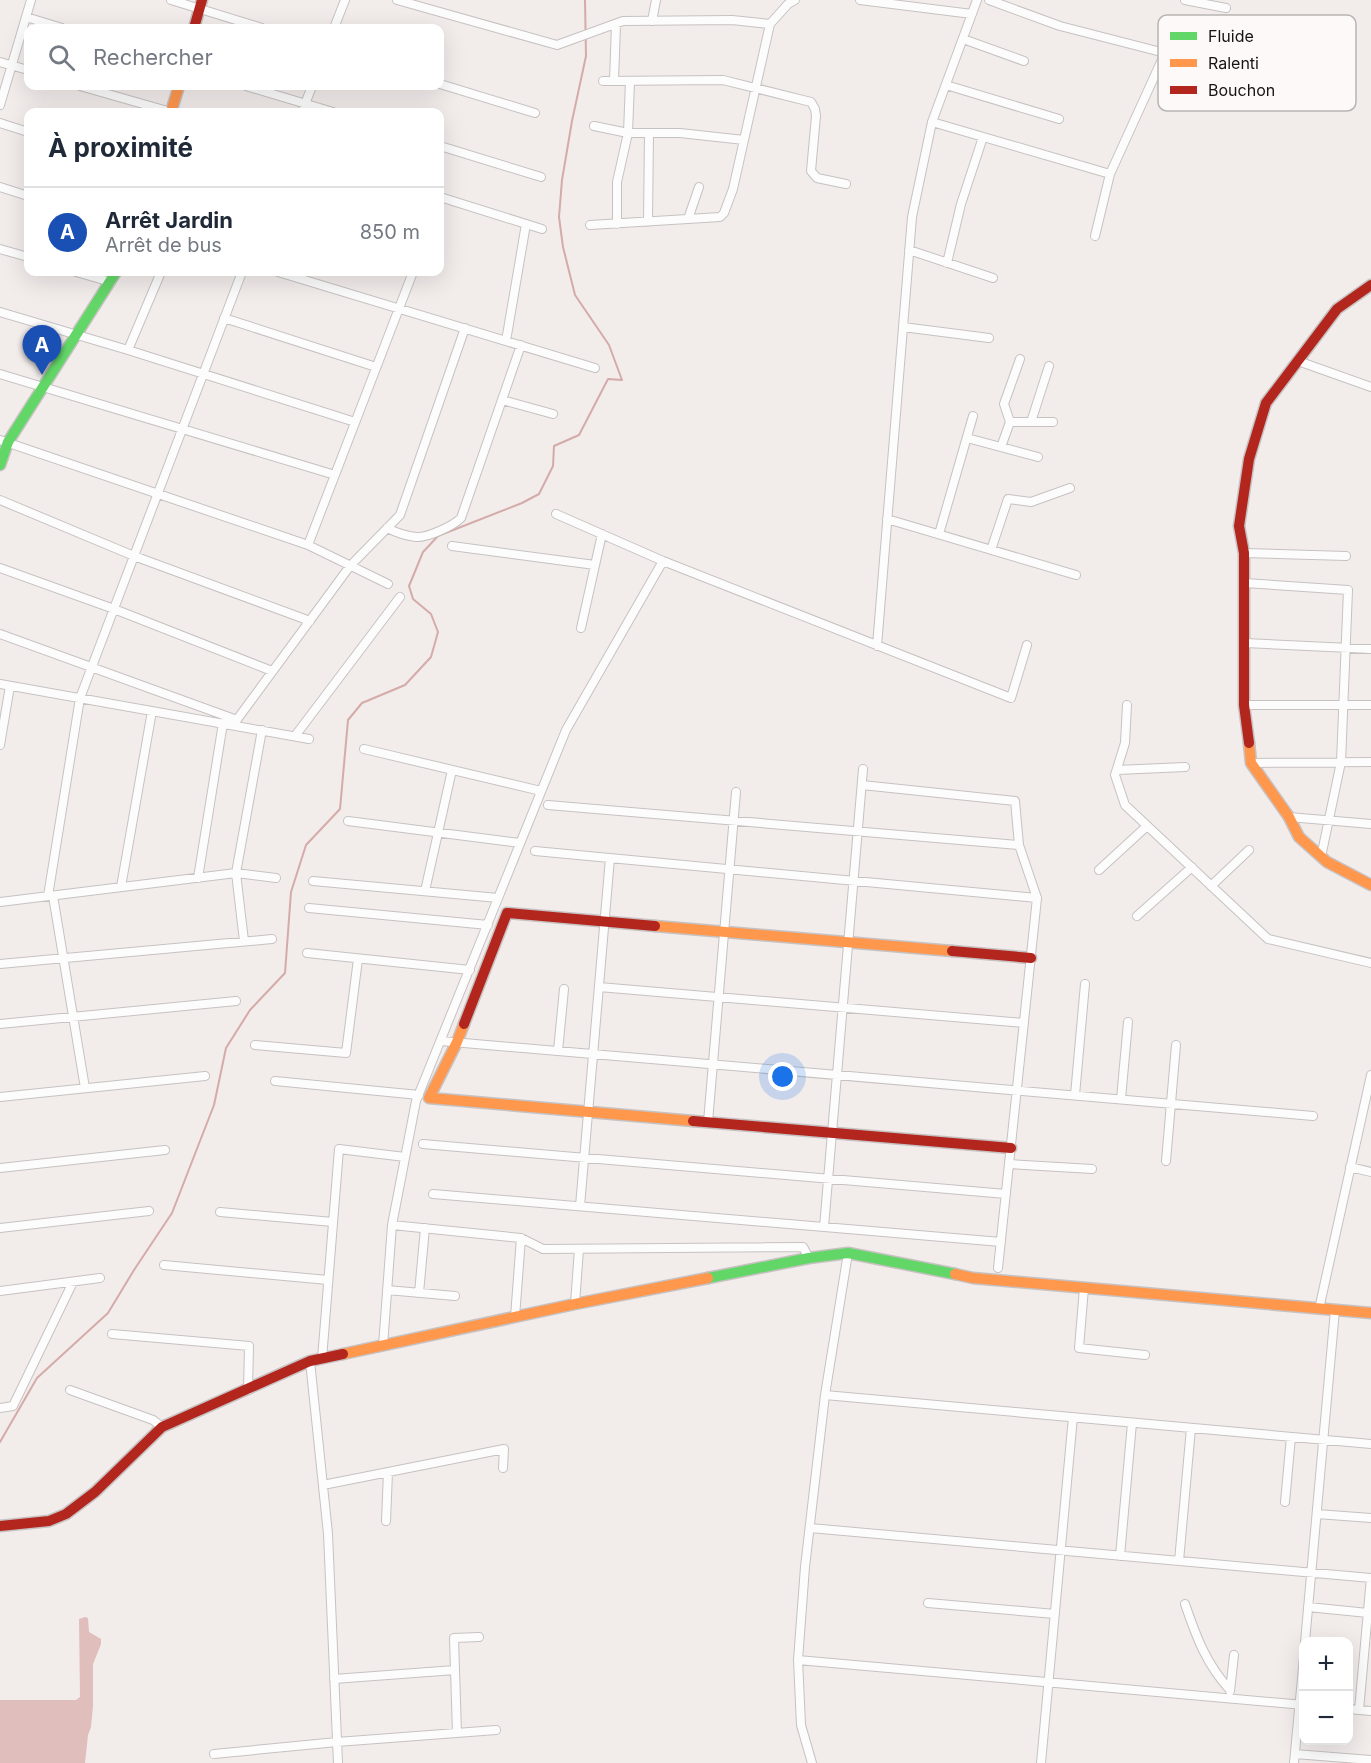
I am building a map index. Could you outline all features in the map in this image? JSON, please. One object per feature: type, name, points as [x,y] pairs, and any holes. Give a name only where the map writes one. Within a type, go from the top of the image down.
[{"type":"street","points":[[0,105],[31,0]]},
{"type":"street","points":[[171,0],[201,4],[252,24]]},
{"type":"street","points":[[336,24],[345,0]]},
{"type":"street","points":[[397,0],[556,45],[623,21],[732,20],[770,24]]},
{"type":"street","points":[[652,21],[656,0]]},
{"type":"street","points":[[590,225],[720,217],[724,213],[733,189],[770,24],[788,4],[795,0]]},
{"type":"street","points":[[860,0],[972,14]]},
{"type":"street","points":[[878,646],[912,217],[933,122],[977,0]]},
{"type":"street","points":[[989,0],[1060,26],[1158,51]]},
{"type":"street","points":[[1185,0],[1226,8]]},
{"type":"street","points":[[195,24],[201,4]]},
{"type":"street","points":[[26,17],[49,24]]},
{"type":"street","points":[[614,81],[616,24]]},
{"type":"street","points":[[963,39],[1024,61]]},
{"type":"street","points":[[0,62],[24,69]]},
{"type":"street","points":[[1095,236],[1110,174],[1158,68]]},
{"type":"street","points":[[603,81],[723,80],[811,102],[816,116],[811,171],[818,178],[846,184]]},
{"type":"street","points":[[617,224],[617,182],[628,133],[630,81]]},
{"type":"street","points":[[444,85],[535,113]]},
{"type":"street","points":[[946,85],[1059,119]]},
{"type":"street","points":[[94,90],[157,108]]},
{"type":"street","points":[[172,108],[177,90]]},
{"type":"street","points":[[259,90],[319,108]]},
{"type":"street","points":[[304,108],[310,90]]},
{"type":"street","points":[[933,122],[1110,174]]},
{"type":"street","points":[[0,123],[24,131]]},
{"type":"street","points":[[594,126],[628,133],[680,134],[744,140]]},
{"type":"street","points":[[648,222],[649,133]]},
{"type":"street","points":[[947,263],[961,204],[983,137]]},
{"type":"street","points":[[444,147],[541,177]]},
{"type":"street","points":[[0,187],[24,195]]},
{"type":"street","points":[[688,219],[699,187]]},
{"type":"street","points":[[444,200],[542,229]]},
{"type":"street","points":[[506,341],[526,224]]},
{"type":"street","points":[[0,249],[24,257]]},
{"type":"street","points":[[909,250],[993,278]]},
{"type":"street","points":[[128,350],[159,276]]},
{"type":"street","points":[[85,1088],[51,896],[80,698],[240,276]]},
{"type":"street","points":[[291,276],[595,368]]},
{"type":"street","points":[[308,545],[411,276]]},
{"type":"street","points":[[0,465],[4,441],[43,387],[114,277]]},
{"type":"street","points":[[1371,285],[1336,309],[1266,403],[1249,459],[1239,526],[1244,553],[1245,583],[1244,705],[1251,762],[1289,817],[1299,837],[1334,866],[1371,885]]},
{"type":"street","points":[[0,312],[355,422]]},
{"type":"street","points":[[224,318],[376,367]]},
{"type":"street","points":[[903,327],[989,338]]},
{"type":"street","points":[[235,723],[350,566],[400,515],[465,328]]},
{"type":"street","points":[[387,528],[417,537],[426,536],[453,525],[461,518],[521,345]]},
{"type":"street","points":[[1001,447],[1010,422],[1004,404],[1020,359]]},
{"type":"street","points":[[1298,360],[1371,387]]},
{"type":"street","points":[[1031,422],[1048,366]]},
{"type":"street","points":[[0,374],[334,475]]},
{"type":"street","points":[[502,400],[553,414]]},
{"type":"street","points":[[939,534],[973,416]]},
{"type":"street","points":[[1010,422],[1053,422]]},
{"type":"street","points":[[967,438],[1038,457]]},
{"type":"street","points":[[4,441],[308,545],[388,584]]},
{"type":"street","points":[[992,550],[1008,499],[1031,502],[1070,488]]},
{"type":"street","points":[[0,500],[134,556],[310,621]]},
{"type":"street","points":[[556,514],[663,561],[1011,698],[1027,645]]},
{"type":"street","points":[[887,519],[1076,574]]},
{"type":"street","points":[[581,628],[602,534]]},
{"type":"street","points":[[452,546],[595,565]]},
{"type":"street","points":[[1244,553],[1346,556]]},
{"type":"street","points":[[383,1346],[392,1225],[416,1101],[566,729],[663,561]]},
{"type":"street","points":[[0,568],[114,609],[272,671]]},
{"type":"street","points":[[1245,583],[1348,590],[1341,762],[1321,857]]},
{"type":"street","points":[[295,736],[400,597]]},
{"type":"street","points":[[0,634],[235,723],[309,739]]},
{"type":"street","points":[[1245,643],[1371,649]]},
{"type":"street","points":[[0,684],[223,723],[235,723]]},
{"type":"street","points":[[0,745],[10,686]]},
{"type":"street","points":[[1127,705],[1125,743],[1115,775],[1125,805],[1268,939],[1371,963]]},
{"type":"street","points":[[1244,705],[1371,705]]},
{"type":"street","points":[[121,888],[152,711]]},
{"type":"street","points":[[198,878],[223,723]]},
{"type":"street","points":[[244,941],[236,873],[262,730]]},
{"type":"street","points":[[364,749],[541,791]]},
{"type":"street","points":[[1251,762],[1371,762]]},
{"type":"street","points":[[1117,770],[1185,767]]},
{"type":"street","points":[[824,1227],[863,769]]},
{"type":"street","points":[[425,891],[452,770]]},
{"type":"street","points":[[862,785],[1015,801],[1019,846],[1037,898],[998,1268]]},
{"type":"street","points":[[708,1122],[736,792]]},
{"type":"street","points":[[548,805],[1019,846]]},
{"type":"street","points":[[1289,817],[1371,824]]},
{"type":"street","points":[[348,821],[520,843]]},
{"type":"street","points":[[1099,870],[1147,826]]},
{"type":"street","points":[[535,850],[1037,898]]},
{"type":"street","points":[[1211,885],[1249,850]]},
{"type":"street","points":[[580,1206],[610,858]]},
{"type":"street","points":[[1137,916],[1192,867]]},
{"type":"street","points":[[0,902],[236,873],[276,879]]},
{"type":"street","points":[[313,881],[498,898]]},
{"type":"street","points":[[309,908],[488,925]]},
{"type":"street","points":[[1011,1148],[429,1098],[457,1042],[507,913],[1031,958]]},
{"type":"street","points":[[0,964],[272,939]]},
{"type":"street","points":[[307,953],[470,970]]},
{"type":"street","points":[[255,1046],[346,1053],[358,958]]},
{"type":"street","points":[[1075,1095],[1085,984]]},
{"type":"street","points":[[599,987],[1024,1023]]},
{"type":"street","points":[[558,1051],[564,989]]},
{"type":"street","points":[[0,1024],[236,1001]]},
{"type":"street","points":[[1121,1099],[1128,1022]]},
{"type":"street","points":[[441,1041],[1313,1116]]},
{"type":"street","points":[[1166,1161],[1176,1045]]},
{"type":"street","points":[[1319,1309],[1350,1167],[1368,1104],[1371,1075]]},
{"type":"street","points":[[0,1097],[206,1076]]},
{"type":"street","points":[[275,1081],[419,1095]]},
{"type":"street","points":[[423,1144],[1006,1194]]},
{"type":"street","points":[[338,1763],[328,1534],[316,1360],[328,1280],[339,1149],[405,1157]]},
{"type":"street","points":[[0,1168],[165,1150]]},
{"type":"street","points":[[1009,1164],[1092,1169]]},
{"type":"street","points":[[1350,1167],[1371,1172]]},
{"type":"street","points":[[433,1194],[1001,1242]]},
{"type":"street","points":[[0,1227],[150,1211]]},
{"type":"street","points":[[220,1212],[333,1222]]},
{"type":"street","points":[[392,1225],[521,1238],[543,1249],[803,1247],[809,1258]]},
{"type":"street","points":[[419,1293],[425,1228]]},
{"type":"street","points":[[515,1317],[521,1238]]},
{"type":"street","points":[[575,1304],[579,1249]]},
{"type":"street","points":[[812,1763],[801,1725],[798,1660],[825,1395],[848,1253]]},
{"type":"street","points":[[0,1526],[49,1521],[66,1514],[95,1492],[162,1427],[316,1360],[575,1304],[809,1258],[848,1253],[973,1278],[1371,1313]]},
{"type":"street","points":[[164,1265],[328,1280]]},
{"type":"street","points":[[0,1292],[100,1278]]},
{"type":"street","points":[[0,1408],[13,1406],[73,1282]]},
{"type":"street","points":[[1084,1287],[1079,1348],[1145,1355]]},
{"type":"street","points":[[387,1290],[455,1296]]},
{"type":"street","points":[[1305,1637],[1335,1310]]},
{"type":"street","points":[[112,1334],[249,1346],[248,1390]]},
{"type":"street","points":[[70,1390],[153,1420],[162,1427]]},
{"type":"street","points":[[825,1395],[1371,1444]]},
{"type":"street","points":[[1041,1763],[1073,1417]]},
{"type":"street","points":[[1120,1556],[1132,1423]]},
{"type":"street","points":[[1179,1561],[1191,1428]]},
{"type":"street","points":[[1285,1502],[1291,1437]]},
{"type":"street","points":[[323,1485],[504,1449],[503,1468]]},
{"type":"street","points":[[386,1521],[388,1472]]},
{"type":"street","points":[[1317,1514],[1371,1518]]},
{"type":"street","points":[[810,1528],[1371,1578],[1359,1710]]},
{"type":"street","points":[[928,1603],[1055,1614]]},
{"type":"street","points":[[1185,1604],[1198,1644],[1229,1694]]},
{"type":"street","points":[[1308,1607],[1368,1613]]},
{"type":"street","points":[[457,1733],[454,1638],[479,1637]]},
{"type":"street","points":[[1229,1694],[1234,1654]]},
{"type":"street","points":[[798,1660],[1048,1682],[1229,1694],[1299,1705]]},
{"type":"street","points":[[334,1679],[455,1670]]},
{"type":"street","points":[[1353,1709],[1371,1711]]},
{"type":"street","points":[[1294,1763],[1299,1721]]},
{"type":"street","points":[[214,1754],[496,1730]]},
{"type":"street","points":[[1295,1754],[1371,1761]]},
{"type":"shaded area","points":[[88,1618],[89,1632],[101,1639],[101,1644],[93,1664],[93,1706],[85,1763],[0,1763],[0,1700],[76,1700],[80,1697],[79,1619]]},
{"type":"waterway","points":[[0,1442],[37,1378],[108,1313],[172,1213],[214,1105],[226,1048],[250,1010],[285,973],[291,892],[306,845],[340,809],[348,720],[362,703],[405,685],[431,657],[438,632],[431,614],[413,599],[409,586],[423,552],[438,536],[539,494],[553,466],[554,446],[579,435],[608,379],[622,380],[609,345],[575,295],[563,247],[559,217],[562,180],[586,56],[585,0]]},
{"type":"traffic: fast","points":[[0,465],[8,442],[113,276]]},
{"type":"traffic: fast","points":[[708,1278],[809,1258],[848,1253],[955,1274]]},
{"type":"traffic: slow","points":[[172,108],[178,90]]},
{"type":"traffic: slow","points":[[1249,743],[1251,763],[1289,817],[1299,837],[1327,862],[1371,885]]},
{"type":"traffic: slow","points":[[655,926],[952,951]]},
{"type":"traffic: slow","points":[[464,1024],[429,1098],[693,1121]]},
{"type":"traffic: slow","points":[[955,1274],[973,1278],[1371,1313]]},
{"type":"traffic: slow","points":[[343,1354],[708,1278]]},
{"type":"traffic: jam","points":[[195,24],[202,0]]},
{"type":"traffic: jam","points":[[1249,743],[1244,705],[1244,553],[1239,526],[1249,459],[1266,403],[1337,309],[1371,285]]},
{"type":"traffic: jam","points":[[464,1024],[507,913],[655,926]]},
{"type":"traffic: jam","points":[[952,951],[1031,958]]},
{"type":"traffic: jam","points":[[693,1121],[1011,1148]]},
{"type":"traffic: jam","points":[[0,1526],[49,1521],[66,1514],[95,1492],[162,1427],[310,1361],[343,1354]]},
{"type":"place","name":"Arrêt Jardin","points":[[42,375]]}]
